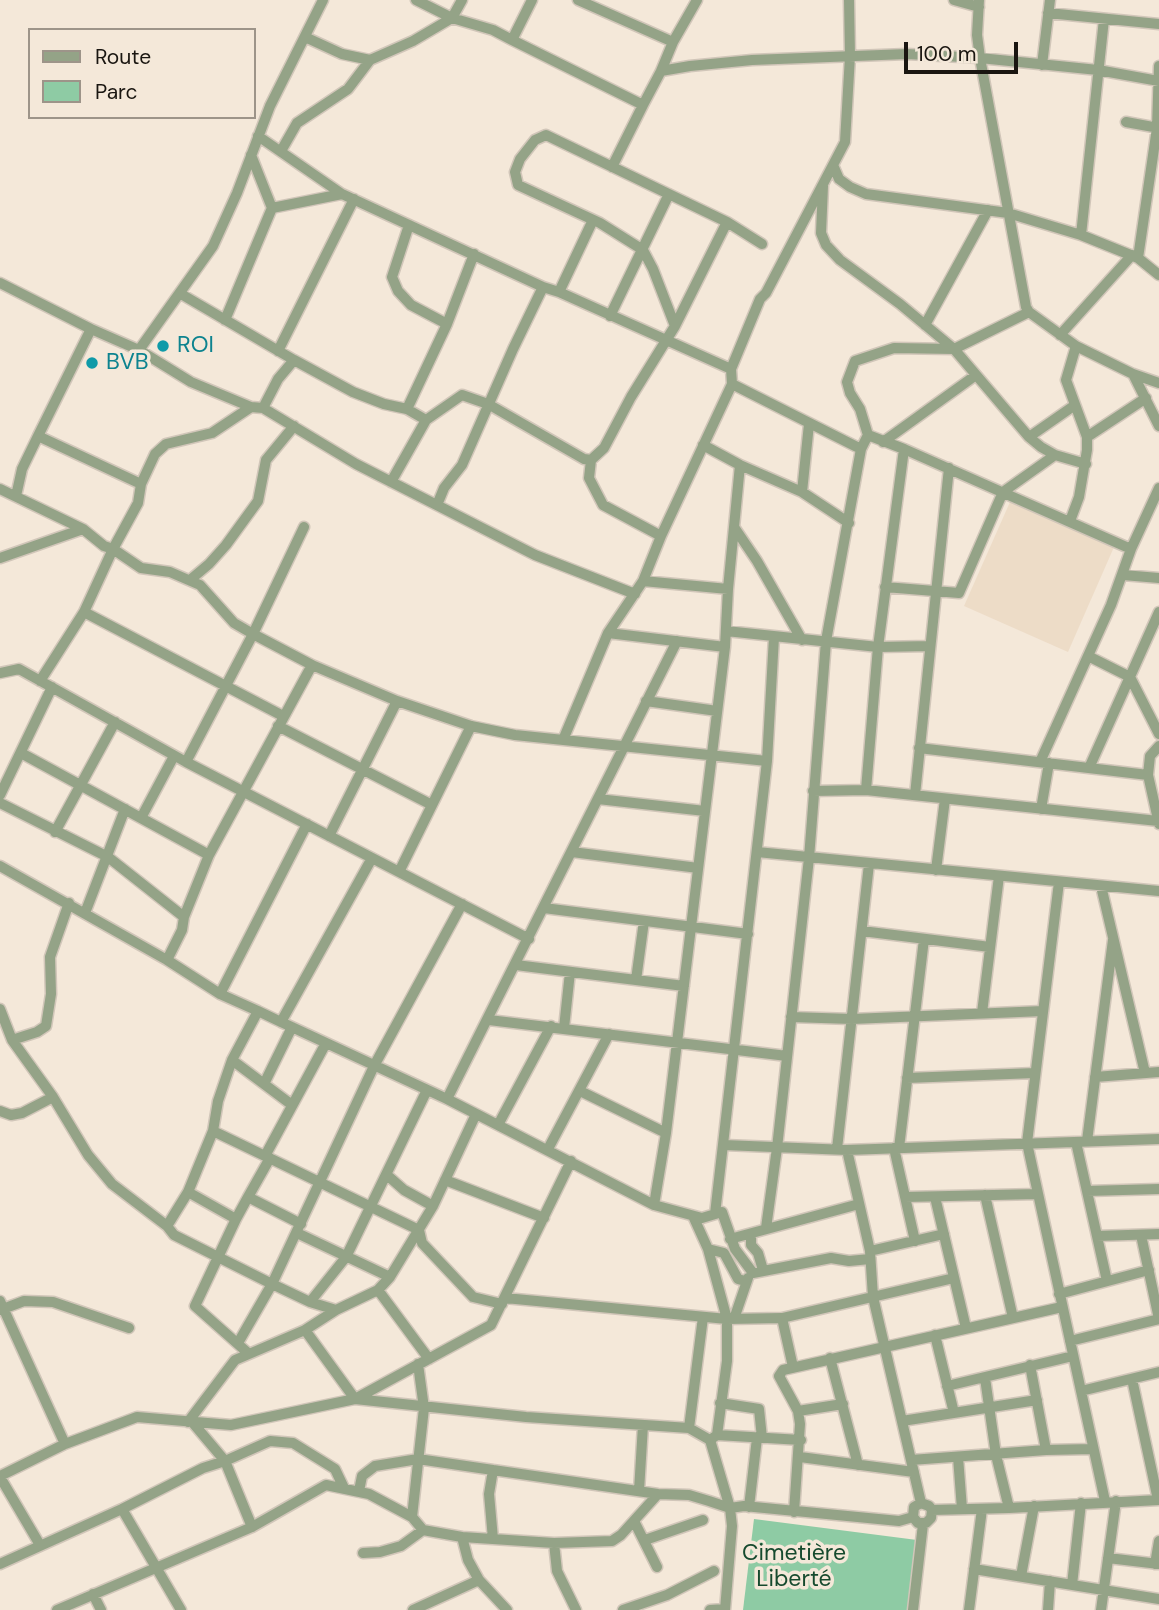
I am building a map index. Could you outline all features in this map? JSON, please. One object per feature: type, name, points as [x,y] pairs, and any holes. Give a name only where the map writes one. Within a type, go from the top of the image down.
[{"type":"street","points":[[139,350],[213,246],[270,106],[323,0]]},
{"type":"street","points":[[416,0],[453,18],[493,30],[642,105]]},
{"type":"street","points":[[281,151],[297,123],[348,89],[370,60],[453,18],[462,0]]},
{"type":"street","points":[[512,40],[531,0]]},
{"type":"street","points":[[578,0],[673,42]]},
{"type":"street","points":[[612,167],[673,42],[697,0]]},
{"type":"street","points":[[563,740],[608,633],[643,580],[732,384],[731,369],[760,299],[766,293],[842,150],[847,134],[849,0]]},
{"type":"street","points":[[954,0],[979,4],[977,35],[980,58],[1029,312],[1076,346],[1133,374],[1159,383]]},
{"type":"street","points":[[1042,65],[1050,0]]},
{"type":"street","points":[[1048,13],[1159,24]]},
{"type":"street","points":[[1081,235],[1104,19]]},
{"type":"street","points":[[305,37],[342,54],[370,60]]},
{"type":"street","points":[[660,71],[752,60],[899,54],[980,58],[1098,70],[1159,81]]},
{"type":"street","points":[[1060,335],[1135,256],[1158,128],[1159,66]]},
{"type":"street","points":[[1126,122],[1158,128]]},
{"type":"street","points":[[675,326],[643,250],[593,220],[518,185],[515,172],[520,159],[535,140],[546,135],[727,222],[762,244]]},
{"type":"street","points":[[258,136],[342,194],[543,287],[731,369]]},
{"type":"street","points":[[225,320],[272,208],[251,155]]},
{"type":"street","points":[[834,165],[839,178],[850,187],[866,194],[1009,213],[1081,235],[1135,256],[1159,275]]},
{"type":"street","points":[[824,182],[820,225],[826,245],[840,260],[954,349],[1029,437],[1055,455],[1086,464]]},
{"type":"street","points":[[272,208],[342,194]]},
{"type":"street","points":[[610,316],[669,194]]},
{"type":"street","points":[[278,351],[354,199]]},
{"type":"street","points":[[925,325],[988,210]]},
{"type":"street","points":[[558,292],[593,220]]},
{"type":"street","points":[[661,536],[603,505],[589,478],[591,460],[604,448],[631,397],[675,326],[727,222]]},
{"type":"street","points":[[410,225],[392,277],[398,291],[411,305],[447,324]]},
{"type":"street","points":[[407,409],[447,324],[474,254]]},
{"type":"street","points":[[0,283],[139,350],[191,382],[251,407],[263,408],[356,464],[548,561],[635,594]]},
{"type":"street","points":[[437,506],[444,488],[462,465],[543,287]]},
{"type":"street","points":[[181,294],[353,392],[384,404],[407,409],[426,420]]},
{"type":"street","points":[[765,1228],[778,1148],[809,859],[826,641],[861,449],[868,435],[860,409],[847,382],[855,361],[869,355],[894,348],[954,349],[1029,312]]},
{"type":"street","points":[[16,496],[22,469],[91,329]]},
{"type":"street","points":[[1070,521],[1086,464],[1087,437],[1066,374],[1076,346]]},
{"type":"street","points":[[263,408],[278,379],[293,360]]},
{"type":"street","points":[[1133,374],[1159,426]]},
{"type":"street","points":[[883,442],[976,376]]},
{"type":"street","points":[[732,384],[809,424],[846,439],[861,449]]},
{"type":"street","points":[[391,482],[426,420],[462,395],[488,404],[584,459],[591,460]]},
{"type":"street","points":[[1087,437],[1146,398]]},
{"type":"street","points":[[1029,437],[1075,405]]},
{"type":"street","points":[[40,681],[85,612],[113,549],[138,503],[141,484],[155,454],[166,444],[212,433],[251,407]]},
{"type":"street","points":[[802,492],[809,424]]},
{"type":"street","points":[[190,580],[226,545],[258,501],[266,460],[294,426]]},
{"type":"street","points":[[868,435],[1131,549]]},
{"type":"street","points":[[38,436],[141,484]]},
{"type":"street","points":[[703,445],[740,465],[802,492],[849,523]]},
{"type":"street","points":[[866,790],[878,647],[904,449]]},
{"type":"street","points":[[885,587],[955,594],[961,591],[1003,492],[1055,455]]},
{"type":"street","points":[[654,1205],[666,1133],[725,647],[740,465]]},
{"type":"street","points":[[915,795],[949,468]]},
{"type":"street","points":[[1041,809],[1044,763],[1123,575],[1131,549],[1159,488]]},
{"type":"street","points":[[0,489],[83,529],[104,546],[141,568],[170,572],[200,585],[234,623],[312,664],[397,701],[471,726],[515,734],[767,761]]},
{"type":"street","points":[[186,762],[253,634],[304,527]]},
{"type":"street","points":[[734,527],[757,561],[802,640]]},
{"type":"street","points":[[0,558],[83,529]]},
{"type":"street","points":[[1123,575],[1159,578]]},
{"type":"street","points":[[643,580],[728,589]]},
{"type":"street","points":[[85,612],[283,716]]},
{"type":"street","points":[[1089,768],[1159,612]]},
{"type":"street","points":[[726,631],[878,647],[930,646]]},
{"type":"street","points":[[608,633],[725,647]]},
{"type":"street","points":[[715,1214],[767,761],[774,637]]},
{"type":"street","points":[[447,1099],[677,641]]},
{"type":"street","points":[[1088,656],[1130,677],[1159,734]]},
{"type":"street","points":[[167,960],[183,930],[184,917],[209,855],[312,664]]},
{"type":"street","points":[[0,673],[19,669],[174,756],[529,939]]},
{"type":"street","points":[[0,795],[4,777],[21,753],[52,687]]},
{"type":"street","points":[[329,836],[397,701]]},
{"type":"street","points":[[646,701],[717,711]]},
{"type":"street","points":[[55,832],[115,722]]},
{"type":"street","points":[[278,726],[432,805]]},
{"type":"street","points":[[400,872],[471,726]]},
{"type":"street","points":[[813,790],[866,790],[1159,823],[1148,775],[1150,756],[1159,746]]},
{"type":"street","points":[[919,748],[1148,775]]},
{"type":"street","points":[[21,753],[209,855]]},
{"type":"street","points":[[141,818],[174,756]]},
{"type":"street","points":[[598,799],[705,811]]},
{"type":"street","points":[[936,870],[945,799]]},
{"type":"street","points":[[0,803],[108,857],[184,917]]},
{"type":"street","points":[[85,913],[125,809]]},
{"type":"street","points":[[220,994],[307,824]]},
{"type":"street","points":[[572,852],[698,868]]},
{"type":"street","points":[[757,852],[1159,891]]},
{"type":"street","points":[[281,1022],[372,858]]},
{"type":"street","points":[[869,864],[852,1019],[842,1149],[859,1204],[870,1255],[873,1297],[921,1503]]},
{"type":"street","points":[[0,866],[167,960],[220,994],[447,1099],[654,1205],[702,1218],[722,1212],[730,1239],[740,1259],[754,1275]]},
{"type":"street","points":[[982,1013],[999,876]]},
{"type":"street","points":[[1059,882],[1027,1143],[1093,1449],[1110,1501],[1108,1558],[1101,1610]]},
{"type":"street","points":[[1101,886],[1145,1073]]},
{"type":"street","points":[[12,1040],[37,1032],[46,1026],[51,994],[50,957],[69,903]]},
{"type":"street","points":[[238,1343],[272,1284],[374,1066],[462,904]]},
{"type":"street","points":[[544,908],[748,934]]},
{"type":"street","points":[[636,980],[644,921]]},
{"type":"street","points":[[862,931],[990,947]]},
{"type":"street","points":[[915,1241],[896,1148],[908,1078],[924,939]]},
{"type":"street","points":[[1107,1281],[1087,1191],[1082,1142],[1095,1077],[1113,940]]},
{"type":"street","points":[[516,965],[684,986]]},
{"type":"street","points":[[564,1028],[570,972]]},
{"type":"street","points":[[0,1009],[12,1040],[53,1097],[88,1154],[112,1184],[167,1226],[174,1235],[310,1302],[336,1310]]},
{"type":"street","points":[[167,1226],[188,1192],[213,1131],[218,1101],[232,1060],[258,1011]]},
{"type":"street","points":[[792,1017],[852,1019],[1043,1011]]},
{"type":"street","points":[[489,1020],[787,1056]]},
{"type":"street","points":[[498,1125],[551,1026]]},
{"type":"street","points":[[264,1084],[292,1027]]},
{"type":"street","points":[[548,1149],[609,1034]]},
{"type":"street","points":[[248,1353],[195,1306],[292,1105],[326,1043]]},
{"type":"street","points":[[232,1060],[292,1105]]},
{"type":"street","points":[[1095,1077],[1159,1072]]},
{"type":"street","points":[[908,1078],[1035,1073]]},
{"type":"street","points":[[310,1302],[346,1257],[427,1090]]},
{"type":"street","points":[[580,1091],[666,1133]]},
{"type":"street","points":[[0,1111],[11,1115],[22,1113],[53,1097]]},
{"type":"street","points":[[191,1422],[235,1360],[305,1330],[336,1310],[378,1290],[390,1277],[433,1206],[476,1114]]},
{"type":"street","points":[[213,1131],[419,1230]]},
{"type":"street","points":[[724,1145],[842,1149],[1159,1139]]},
{"type":"street","points":[[40,1545],[0,1477],[65,1444],[137,1417],[231,1425],[355,1399],[491,1325],[571,1161]]},
{"type":"street","points":[[387,1175],[404,1190],[433,1206]]},
{"type":"street","points":[[445,1180],[544,1218]]},
{"type":"street","points":[[1087,1191],[1159,1189]]},
{"type":"street","points":[[188,1192],[236,1219]]},
{"type":"street","points":[[905,1197],[1038,1194]]},
{"type":"street","points":[[985,1195],[1013,1318]]},
{"type":"street","points":[[248,1197],[346,1257],[390,1277]]},
{"type":"street","points":[[935,1197],[966,1328]]},
{"type":"street","points":[[730,1239],[859,1204]]},
{"type":"street","points":[[693,1216],[708,1249],[731,1319]]},
{"type":"street","points":[[419,1230],[422,1243],[473,1297],[504,1301],[731,1319],[782,1318],[954,1278]]},
{"type":"street","points":[[710,1610],[725,1610],[732,1538],[730,1508],[713,1437],[727,1361],[731,1319],[754,1275],[758,1253],[750,1243],[751,1234]]},
{"type":"street","points":[[708,1249],[724,1253],[738,1279],[831,1258],[849,1261],[944,1234]]},
{"type":"street","points":[[1097,1236],[1159,1234]]},
{"type":"street","points":[[1070,1341],[1159,1319],[1141,1235]]},
{"type":"street","points":[[1059,1294],[1149,1270]]},
{"type":"street","points":[[378,1290],[429,1359]]},
{"type":"street","points":[[65,1444],[1,1306],[24,1301],[53,1302],[129,1328]]},
{"type":"street","points":[[794,1511],[801,1440],[798,1411],[779,1376],[783,1370],[1062,1307]]},
{"type":"street","points":[[690,1428],[703,1317]]},
{"type":"street","points":[[782,1318],[793,1367]]},
{"type":"street","points":[[305,1330],[355,1399],[424,1408],[690,1428],[713,1437],[801,1440]]},
{"type":"street","points":[[934,1335],[954,1413]]},
{"type":"street","points":[[947,1386],[1073,1356]]},
{"type":"street","points":[[830,1359],[858,1465]]},
{"type":"street","points":[[412,1517],[424,1408],[418,1364]]},
{"type":"street","points":[[1030,1366],[1046,1450]]},
{"type":"street","points":[[1081,1391],[1159,1372]]},
{"type":"street","points":[[985,1378],[996,1455],[1009,1508]]},
{"type":"street","points":[[923,1524],[913,1517],[914,1507],[921,1503],[932,1510],[1158,1500],[1132,1379]]},
{"type":"street","points":[[902,1421],[1037,1400]]},
{"type":"street","points":[[720,1403],[759,1409],[760,1438],[749,1507]]},
{"type":"street","points":[[798,1411],[843,1405]]},
{"type":"street","points":[[191,1422],[225,1461],[252,1527]]},
{"type":"street","points":[[639,1491],[643,1425]]},
{"type":"street","points":[[0,1564],[122,1509],[203,1468],[270,1441],[293,1443],[335,1469],[344,1488]]},
{"type":"street","points":[[1147,1449],[1159,1448]]},
{"type":"street","points":[[911,1460],[1093,1449]]},
{"type":"street","points":[[800,1457],[914,1472]]},
{"type":"street","points":[[957,1457],[961,1509]]},
{"type":"street","points":[[359,1491],[362,1476],[375,1466],[418,1459],[689,1496],[730,1508],[749,1507],[900,1521],[913,1517]]},
{"type":"street","points":[[492,1470],[489,1494],[493,1539]]},
{"type":"street","points":[[57,1610],[252,1527],[326,1485],[369,1494],[412,1517],[423,1530],[462,1537],[554,1543],[612,1541],[621,1535],[658,1493]]},
{"type":"street","points":[[1072,1584],[1081,1503]]},
{"type":"street","points":[[1021,1576],[1034,1506]]},
{"type":"street","points":[[122,1509],[181,1610]]},
{"type":"street","points":[[969,1610],[982,1509]]},
{"type":"street","points":[[923,1524],[930,1520],[932,1510]]},
{"type":"street","points":[[645,1540],[703,1520]]},
{"type":"street","points":[[634,1521],[657,1567]]},
{"type":"street","points":[[913,1610],[923,1524]]},
{"type":"street","points":[[363,1553],[401,1546],[423,1530]]},
{"type":"street","points":[[462,1537],[468,1560],[479,1580],[507,1610]]},
{"type":"street","points":[[1108,1558],[1157,1564],[1159,1541]]},
{"type":"street","points":[[554,1543],[557,1571],[576,1610]]},
{"type":"street","points":[[974,1569],[1159,1599]]},
{"type":"street","points":[[623,1610],[640,1608],[713,1571]]},
{"type":"street","points":[[412,1610],[479,1580]]},
{"type":"street","points":[[1048,1610],[1050,1581]]},
{"type":"street","points":[[93,1594],[101,1610]]},
{"type":"shaded area","points":[[1010,502],[1114,547],[1068,652],[964,606]]},
{"type":"green space","name":"Cimetière Liberté","points":[[754,1519],[917,1540],[908,1610],[743,1610]]},
{"type":"place","name":"ROI","points":[[163,346]]},
{"type":"place","name":"BVB","points":[[92,363]]}]
